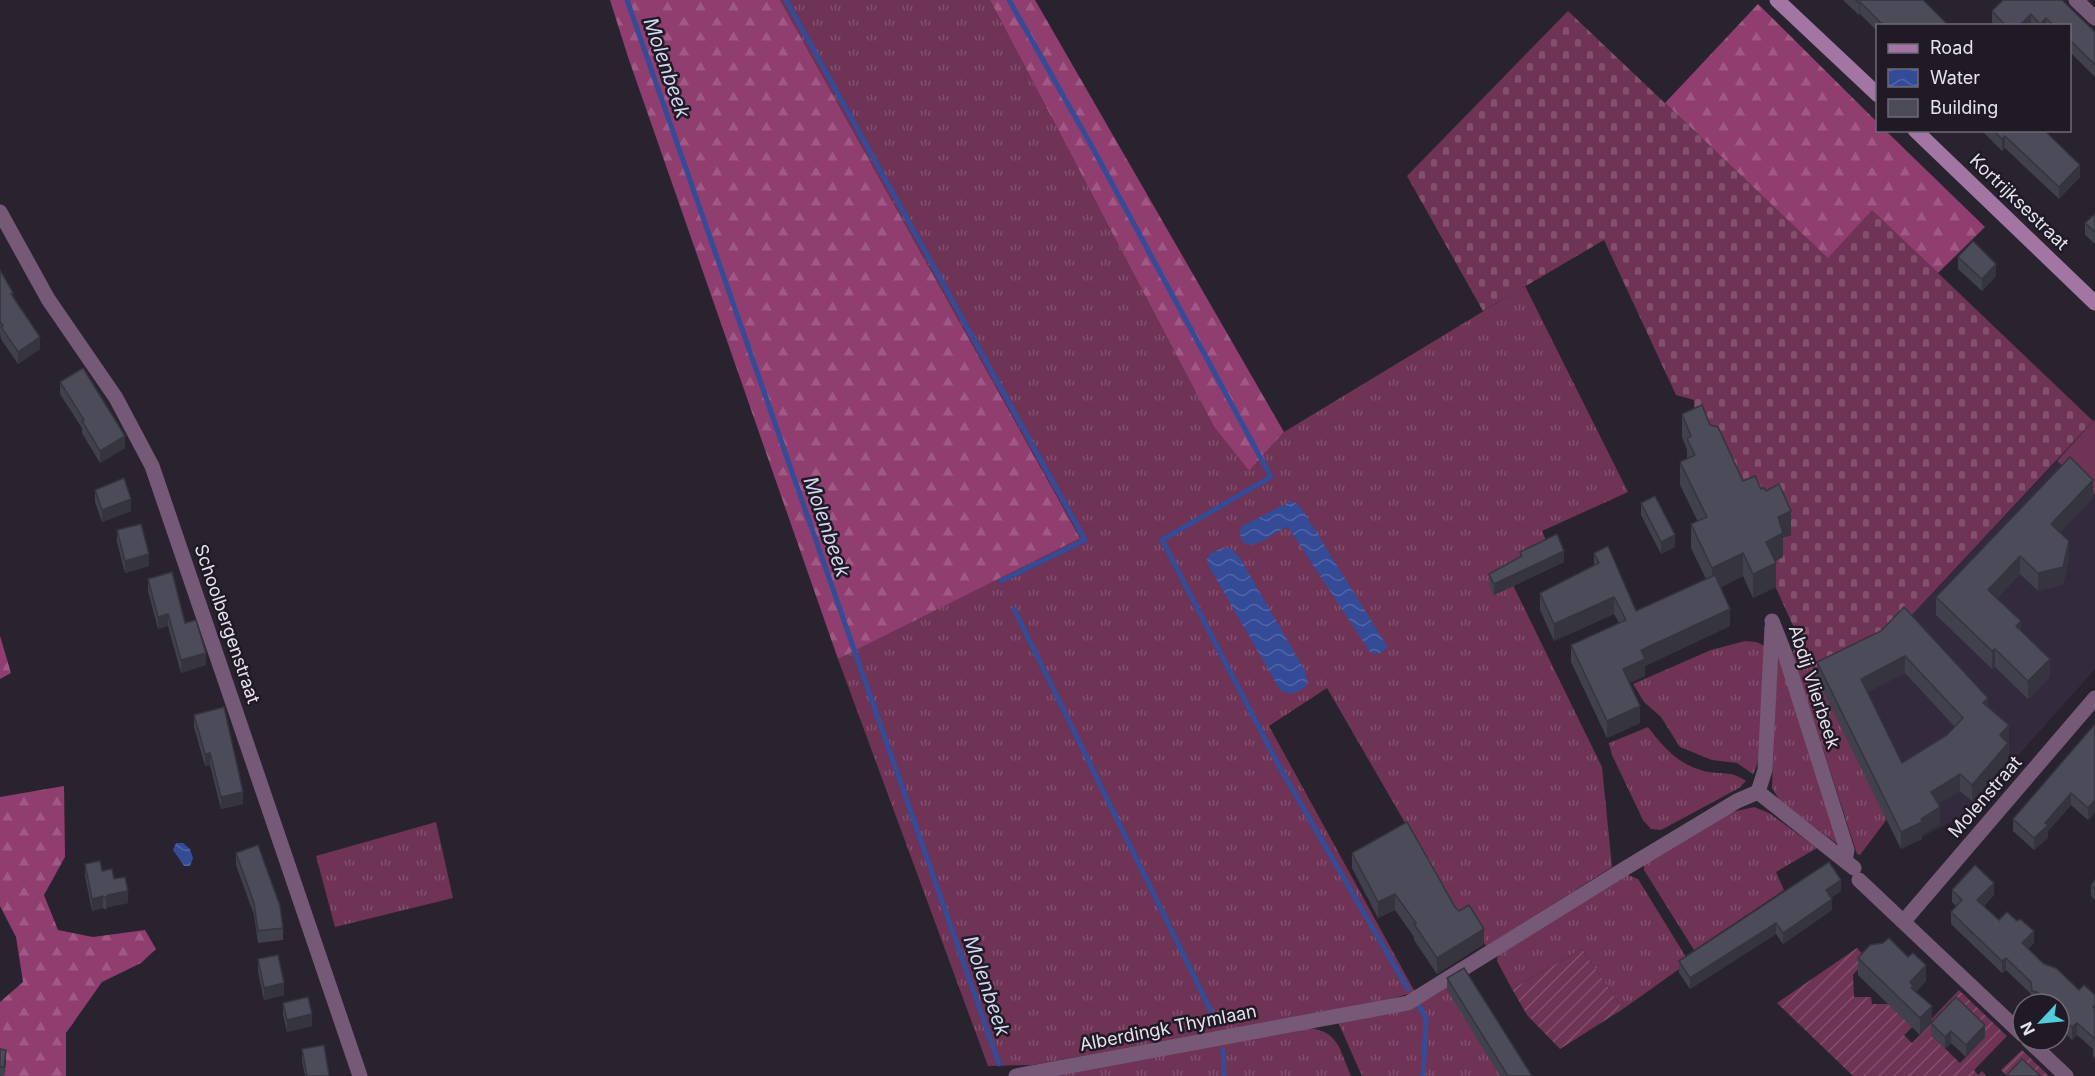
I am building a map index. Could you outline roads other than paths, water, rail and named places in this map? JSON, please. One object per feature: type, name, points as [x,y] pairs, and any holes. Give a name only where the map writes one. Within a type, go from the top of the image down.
[{"type":"street","points":[[1777,0],[1876,93]]},
{"type":"street","points":[[2076,0],[2095,18]]},
{"type":"street","name":"Kortrijksestraat","points":[[1917,132],[2095,303]]},
{"type":"street","name":"Schoolbergenstraat","points":[[0,212],[48,299],[116,398],[152,466],[360,1076]]},
{"type":"street","name":"Abdij Vlierbeek","points":[[1758,792],[1765,770],[1772,621],[1785,654],[1853,870]]},
{"type":"street","name":"Molenstraat","points":[[1904,921],[2095,699]]},
{"type":"street","points":[[1758,792],[1853,870],[2011,1024]]},
{"type":"street","name":"Alberdingk Thymlaan","points":[[1016,1076],[1408,1003],[1666,843],[1737,801],[1758,792]]},
{"type":"street","points":[[2041,1052],[2066,1076]]},
{"type":"water","points":[[1291,501],[1302,509],[1387,646],[1382,652],[1375,654],[1370,652],[1288,527],[1260,542],[1246,544],[1242,539],[1240,530],[1242,526]]},
{"type":"water","points":[[1225,547],[1231,549],[1240,558],[1304,669],[1308,683],[1299,691],[1288,693],[1280,690],[1208,565],[1207,559],[1211,553]]},
{"type":"water","points":[[176,843],[183,843],[190,849],[193,858],[190,866],[184,866],[173,850]]},
{"type":"waterway","name":"Molenbeek","points":[[627,0],[999,1064]]},
{"type":"waterway","points":[[786,0],[1085,540],[1001,581]]},
{"type":"waterway","points":[[1009,0],[1090,143],[1271,477],[1162,540],[1279,766],[1408,989]]},
{"type":"waterway","points":[[1014,609],[1216,1021]]},
{"type":"waterway","points":[[1418,1004],[1426,1019],[1423,1076]]},
{"type":"waterway","points":[[1223,1050],[1224,1076]]}]
